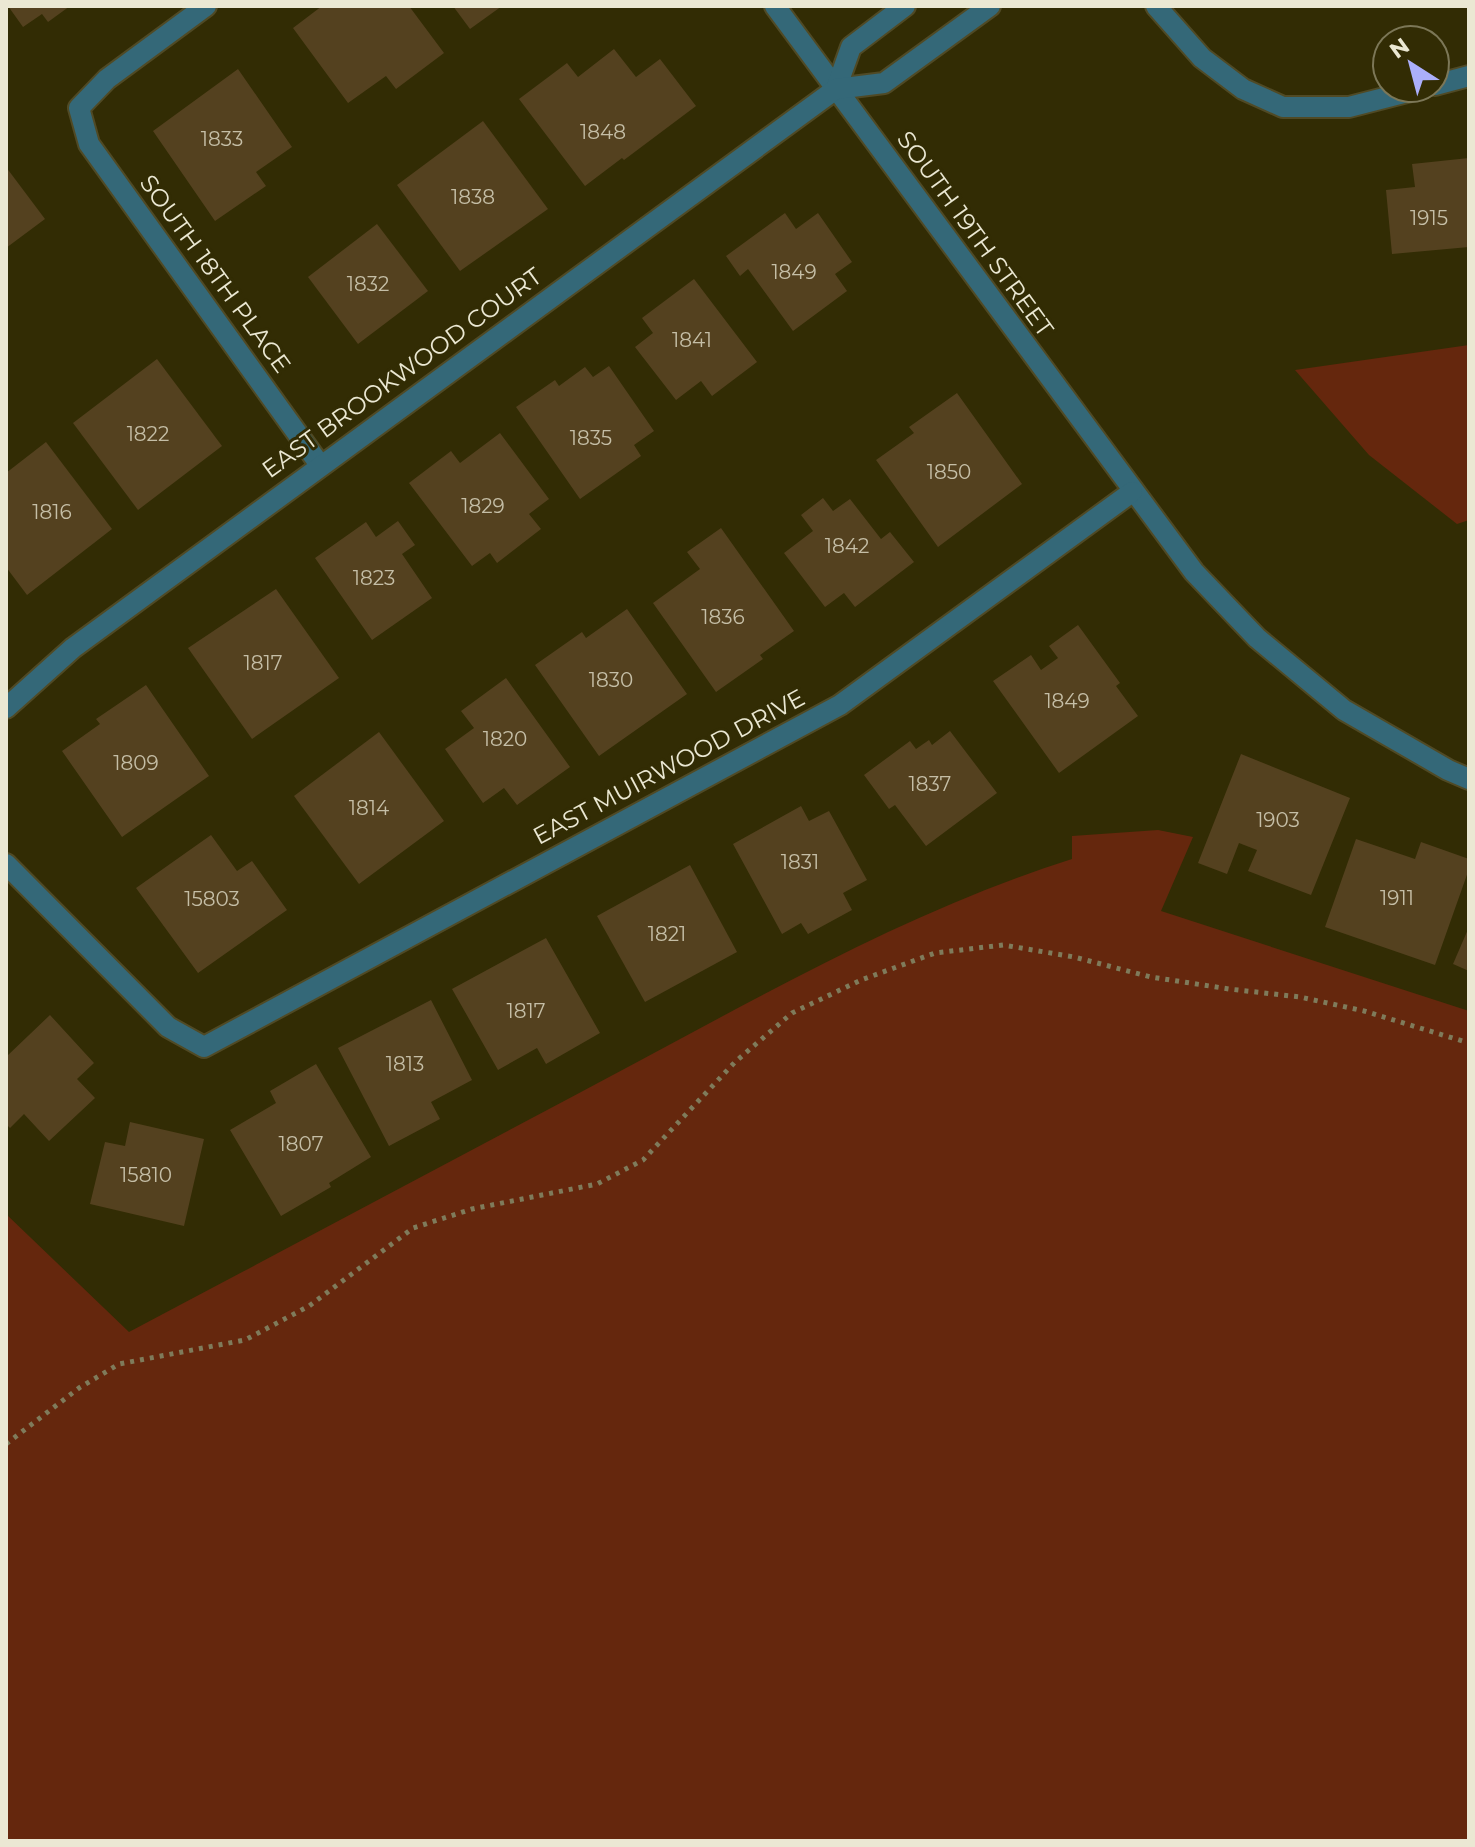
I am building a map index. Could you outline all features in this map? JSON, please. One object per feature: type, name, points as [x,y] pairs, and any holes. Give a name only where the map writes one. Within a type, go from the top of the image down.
[{"type":"street","name":"SOUTH 18TH PLACE","points":[[206,6],[107,79],[79,108],[89,144],[320,465]]},
{"type":"street","name":"SOUTH 19TH STREET","points":[[775,6],[1194,572],[1257,638],[1344,710],[1469,779]]},
{"type":"street","points":[[905,6],[851,47],[836,89],[884,83],[990,6]]},
{"type":"street","points":[[1156,6],[1202,58],[1243,89],[1283,107],[1349,107],[1371,101]]},
{"type":"street","name":"EAST BROOKWOOD COURT","points":[[6,708],[73,648],[836,89]]},
{"type":"street","name":"EAST MUIRWOOD DRIVE","points":[[6,864],[168,1027],[204,1047],[840,705],[1132,492]]},
{"type":"path","points":[[6,1444],[79,1388],[119,1364],[245,1340],[296,1313],[413,1228],[472,1209],[597,1184],[643,1160],[735,1062],[792,1013],[861,980],[935,953],[1003,945],[1074,957],[1151,977],[1300,997],[1364,1011],[1469,1043]]},
{"type":"shaded area","points":[[1469,345],[1469,520],[1457,524],[1369,455],[1295,370]]},
{"type":"shaded area","points":[[1158,830],[1193,837],[1161,911],[1469,1011],[1469,1841],[6,1841],[6,1214],[129,1332],[852,949],[960,900],[1072,859],[1072,836]]},
{"type":"building","points":[[8,6],[70,6],[48,22],[42,14],[23,27]]},
{"type":"building","points":[[322,6],[409,6],[444,53],[396,89],[386,76],[348,103],[293,28]]},
{"type":"building","points":[[453,6],[502,6],[470,29]]},
{"type":"building","points":[[614,49],[636,77],[660,59],[696,106],[585,186],[519,99],[567,63],[578,77]]},
{"type":"building","points":[[238,69],[292,147],[256,172],[266,186],[215,221],[153,131]]},
{"type":"building","points":[[483,121],[548,209],[460,271],[397,185]]},
{"type":"building","points":[[1469,158],[1469,247],[1392,254],[1386,190],[1415,187],[1412,164]]},
{"type":"building","points":[[6,167],[45,219],[6,248]]},
{"type":"building","points":[[785,213],[796,229],[818,213],[852,262],[835,274],[847,291],[793,331],[748,269],[740,276],[726,256]]},
{"type":"building","points":[[377,224],[428,291],[358,344],[308,277]]},
{"type":"building","points":[[694,279],[757,362],[712,396],[701,381],[676,400],[635,347],[653,333],[642,318]]},
{"type":"building","points":[[157,359],[222,446],[138,510],[73,423]]},
{"type":"building","points":[[609,366],[654,431],[634,445],[641,456],[580,499],[516,407],[555,380],[559,386],[585,367],[593,377]]},
{"type":"building","points":[[957,393],[1022,484],[938,547],[876,460],[914,433],[909,427]]},
{"type":"building","points":[[500,433],[549,499],[529,514],[541,529],[497,563],[490,553],[472,566],[409,483],[451,451],[460,463]]},
{"type":"building","points":[[46,442],[112,529],[27,595],[6,567],[6,473]]},
{"type":"building","points":[[823,498],[833,511],[850,499],[881,539],[890,532],[914,562],[855,607],[844,593],[825,607],[784,553],[813,531],[801,515]]},
{"type":"building","points":[[398,521],[415,545],[402,554],[432,598],[372,640],[315,558],[366,522],[376,537]]},
{"type":"building","points":[[721,528],[794,631],[760,655],[763,659],[716,692],[653,603],[700,569],[687,552]]},
{"type":"building","points":[[276,589],[339,678],[252,739],[188,648]]},
{"type":"building","points":[[627,609],[687,694],[599,756],[535,665],[582,632],[586,638]]},
{"type":"building","points":[[1078,625],[1120,683],[1116,686],[1138,716],[1059,773],[993,681],[1031,655],[1041,670],[1058,658],[1049,646]]},
{"type":"building","points":[[506,678],[570,767],[517,805],[504,788],[483,803],[445,749],[474,728],[461,711]]},
{"type":"building","points":[[146,685],[209,776],[122,837],[62,751],[100,724],[96,719]]},
{"type":"building","points":[[950,731],[997,793],[926,846],[895,805],[889,809],[864,775],[910,741],[916,749],[929,740],[932,745]]},
{"type":"building","points":[[379,732],[444,821],[359,884],[294,796]]},
{"type":"building","points":[[1241,754],[1350,798],[1311,895],[1248,871],[1257,850],[1239,843],[1227,874],[1198,863]]},
{"type":"building","points":[[801,806],[809,821],[829,811],[867,880],[843,893],[852,910],[808,934],[801,923],[782,934],[733,844]]},
{"type":"building","points":[[211,835],[237,871],[252,861],[287,910],[198,973],[136,888]]},
{"type":"building","points":[[1356,839],[1415,859],[1421,842],[1469,859],[1469,869],[1435,965],[1325,927]]},
{"type":"building","points":[[690,865],[737,952],[645,1002],[597,916]]},
{"type":"building","points":[[1469,927],[1469,971],[1453,964]]},
{"type":"building","points":[[546,938],[600,1033],[546,1064],[537,1048],[498,1070],[452,989]]},
{"type":"building","points":[[431,1000],[472,1080],[431,1102],[440,1119],[389,1146],[338,1048]]},
{"type":"building","points":[[50,1015],[94,1063],[77,1079],[95,1098],[49,1141],[24,1114],[10,1128],[6,1124],[6,1057]]},
{"type":"building","points":[[316,1064],[371,1157],[329,1183],[331,1187],[281,1216],[230,1130],[276,1103],[270,1091]]},
{"type":"building","points":[[130,1122],[204,1139],[184,1226],[90,1204],[105,1142],[125,1146]]}]
